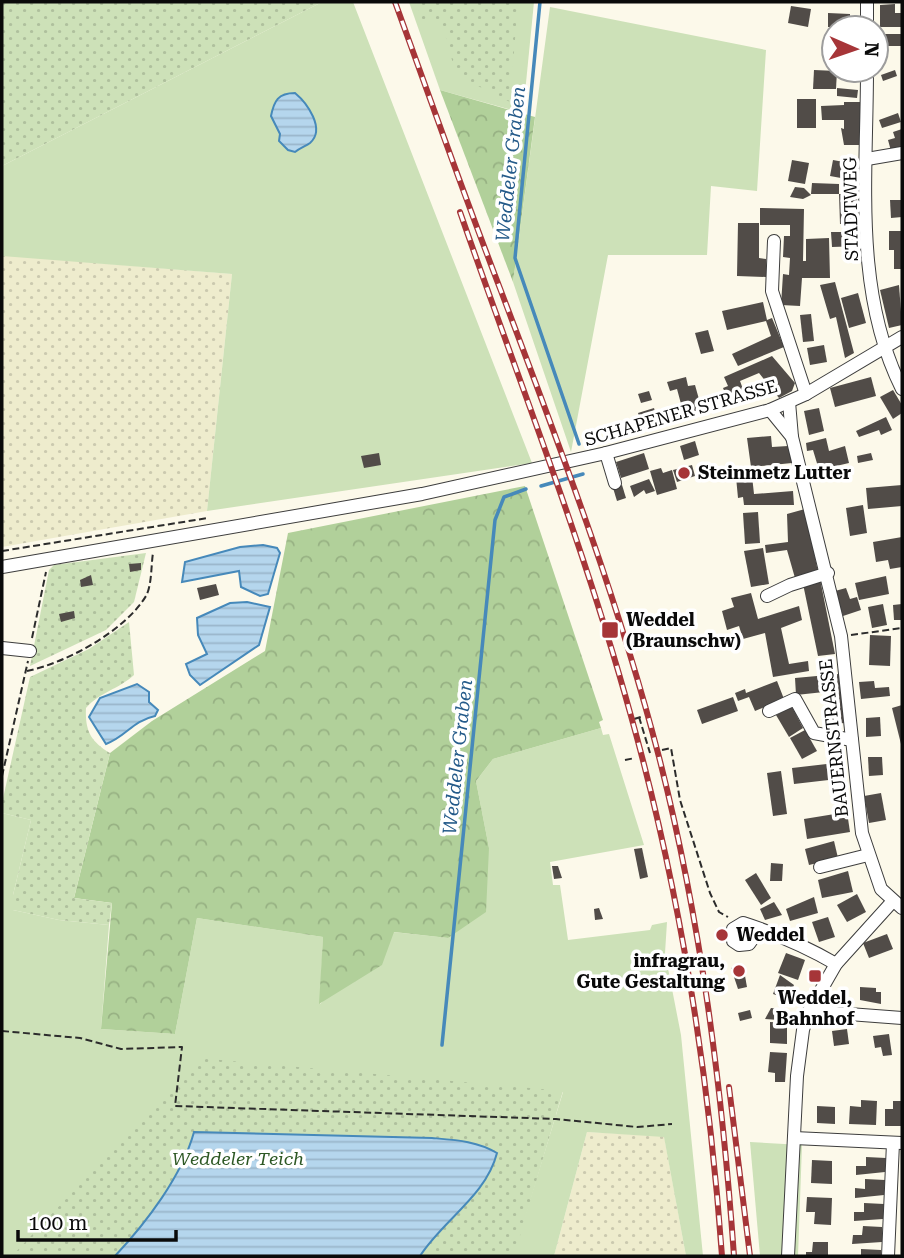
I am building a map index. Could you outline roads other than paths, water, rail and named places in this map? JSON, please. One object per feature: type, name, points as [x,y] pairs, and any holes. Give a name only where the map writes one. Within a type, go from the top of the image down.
[{"type":"street","name":"STADTWEG","points":[[867,84],[868,260],[875,319],[883,346],[902,389]]},
{"type":"street","points":[[867,159],[902,153]]},
{"type":"street","points":[[774,241],[772,291],[806,394]]},
{"type":"street","name":"SCHAPENER STRASSE","points":[[2,566],[497,479],[606,453],[770,410],[806,394],[902,337]]},
{"type":"street","name":"BAUERNSTRASSE","points":[[788,1256],[800,1051],[809,1011],[836,964],[897,905],[881,889],[868,855],[857,810],[841,636],[828,573],[792,437],[789,402]]},
{"type":"street","name":"BAUERNSTRASSE","points":[[770,410],[792,437]]},
{"type":"street","points":[[606,453],[615,483]]},
{"type":"street","points":[[767,596],[790,585],[828,573]]},
{"type":"street","points":[[2,648],[30,651]]},
{"type":"street","points":[[769,711],[795,699],[814,733],[852,740]]},
{"type":"street","points":[[820,867],[868,855]]},
{"type":"street","points":[[753,930],[752,941],[745,946],[739,946],[732,937],[736,925],[747,924],[753,930],[798,944],[836,964]]},
{"type":"street","points":[[809,1011],[902,1018]]},
{"type":"street","points":[[794,1138],[898,1143],[888,1256]]},
{"type":"water","points":[[295,93],[313,116],[316,131],[310,143],[295,152],[288,150],[279,141],[280,134],[271,116],[278,99],[284,94]]},
{"type":"water","points":[[263,545],[277,548],[280,553],[268,594],[260,596],[241,587],[239,571],[182,582],[185,562],[240,547]]},
{"type":"water","points":[[247,602],[270,607],[259,645],[200,685],[190,675],[186,664],[207,654],[198,635],[197,618],[230,603]]},
{"type":"water","points":[[137,684],[149,692],[149,702],[158,710],[155,716],[141,721],[106,744],[89,717],[100,698]]},
{"type":"water","name":"Weddeler Teich","points":[[194,1132],[432,1138],[458,1140],[497,1153],[484,1182],[420,1256],[115,1256],[162,1198],[181,1165]]},
{"type":"waterway","name":"Weddeler Graben","points":[[540,2],[515,258],[579,444]]},
{"type":"waterway","name":"Weddeler Graben","points":[[541,486],[583,474]]},
{"type":"waterway","name":"Weddeler Graben","points":[[442,1045],[495,520],[504,497],[526,489]]},
{"type":"railway","points":[[395,2],[586,522],[625,639],[659,757],[687,881],[708,1005],[734,1256]]},
{"type":"railway","points":[[460,212],[593,589],[648,782],[690,984],[709,1120],[722,1256]]},
{"type":"railway","points":[[729,1087],[750,1256]]},
{"type":"place","name":"Steinmetz Lutter","points":[[684,473]]},
{"type":"place","name":"Weddel (Braunschw)","points":[[610,630]]},
{"type":"place","name":"Weddel","points":[[722,935]]},
{"type":"place","name":"infragrau, Gute Gestaltung","points":[[739,971]]},
{"type":"place","name":"Weddel, Bahnhof","points":[[815,976]]}]
